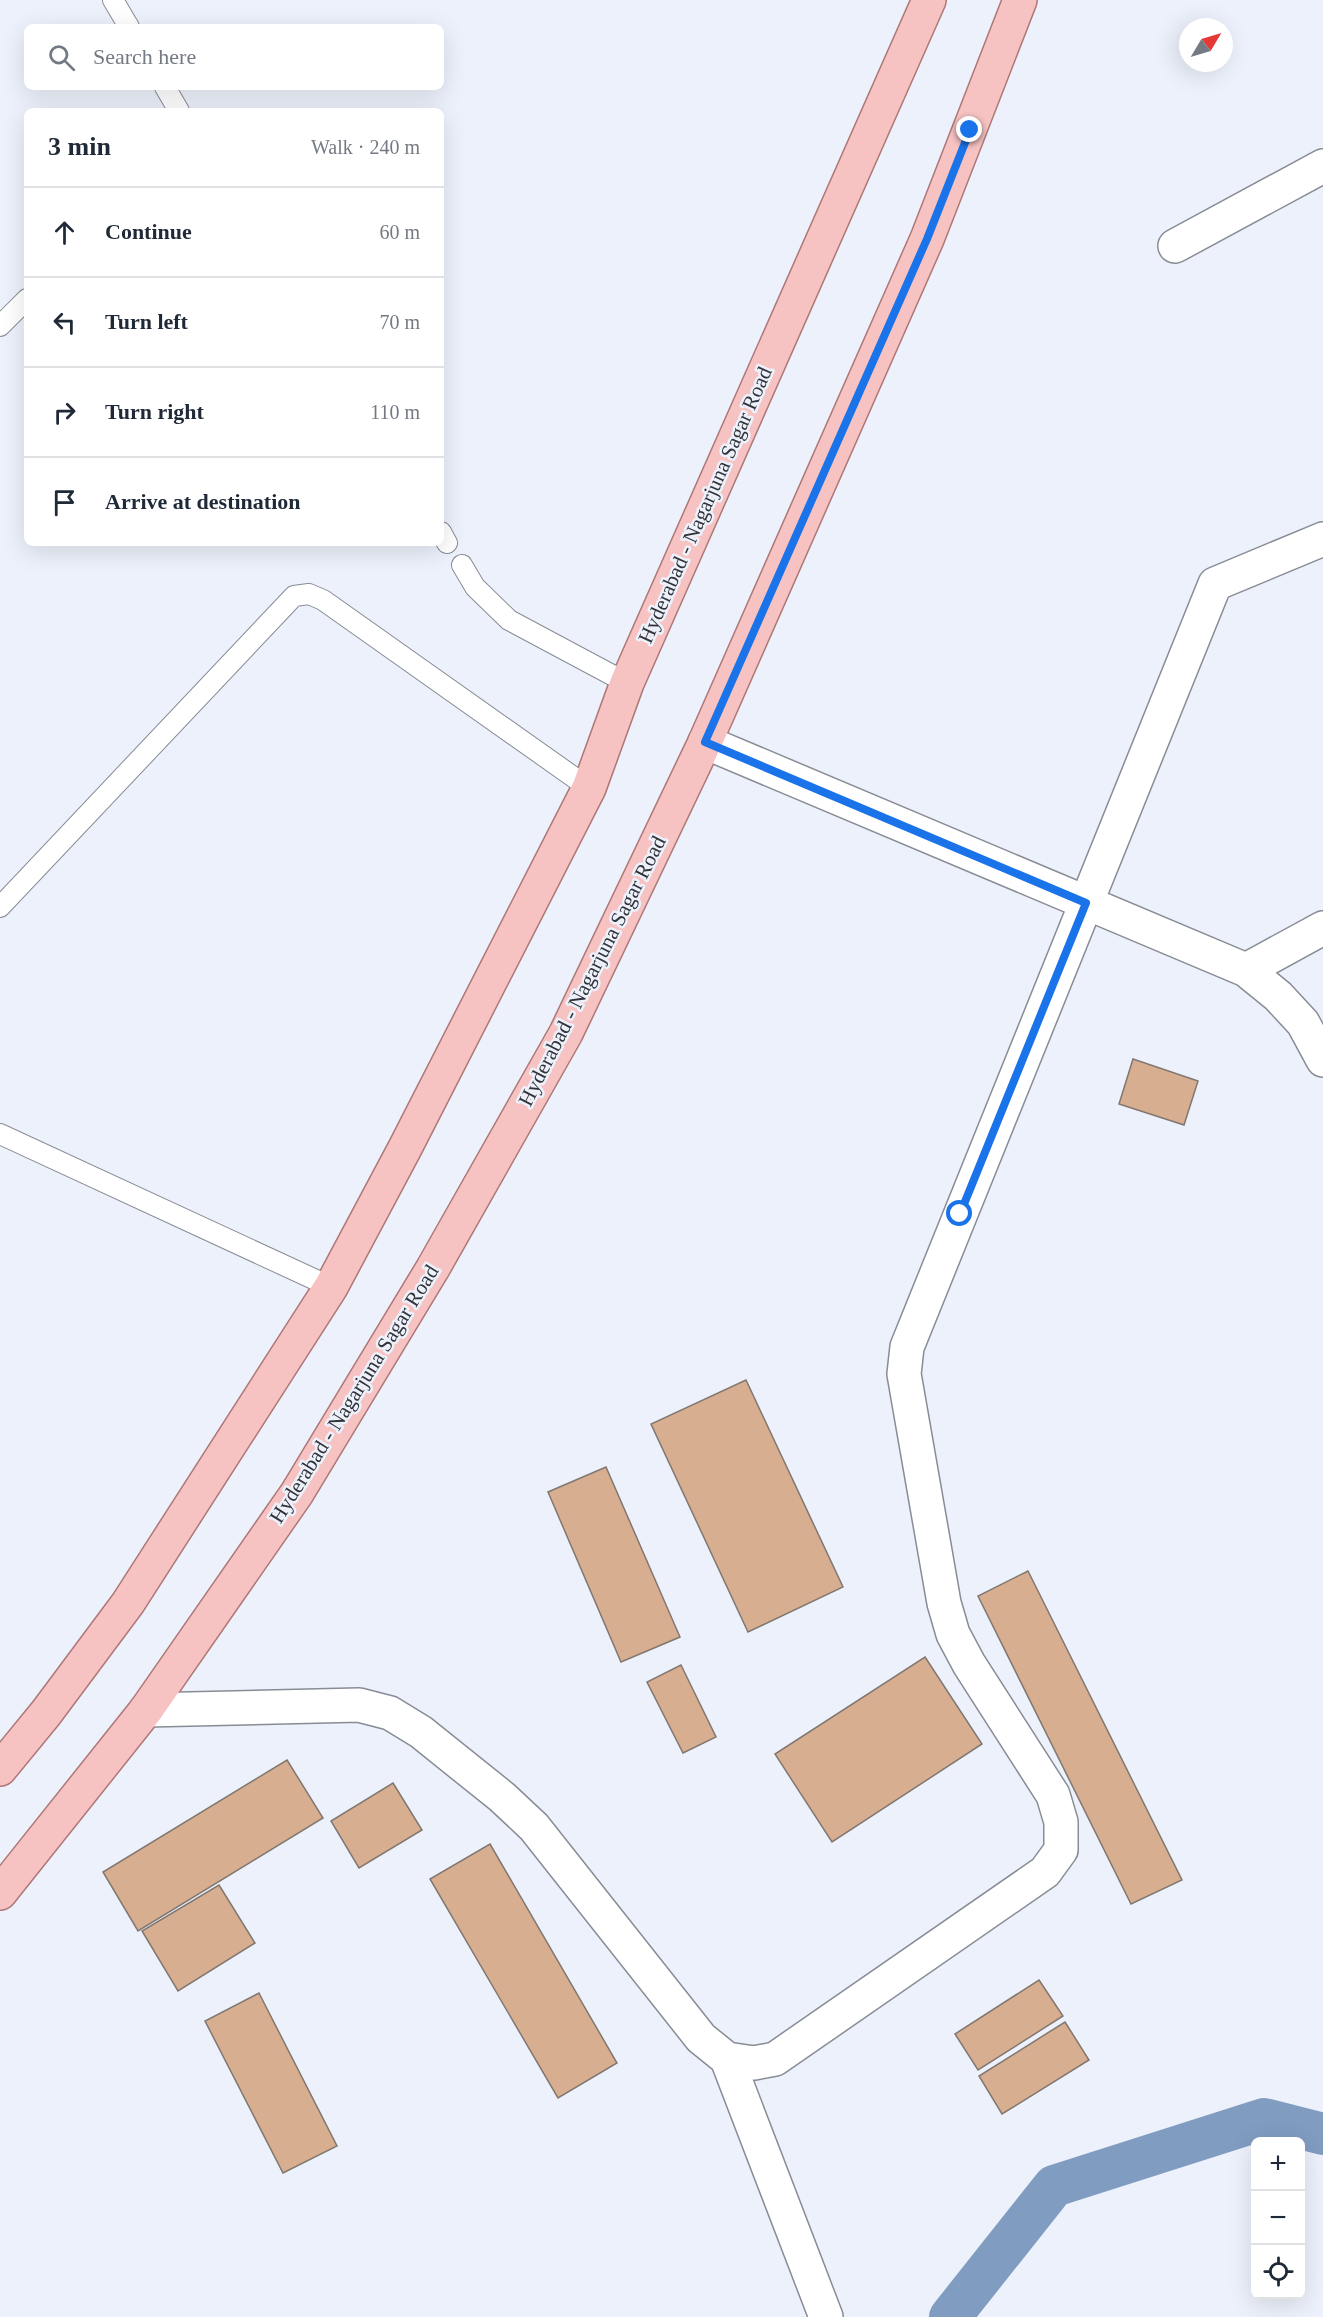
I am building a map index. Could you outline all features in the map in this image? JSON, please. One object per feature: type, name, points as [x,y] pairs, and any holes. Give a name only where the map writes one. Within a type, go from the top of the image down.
[{"type":"main road","name":"Hyderabad - Nagarjuna Sagar Road","points":[[0,1769],[46,1713],[128,1603],[331,1287],[405,1148],[589,788],[627,683],[929,0]]},
{"type":"main road","name":"Hyderabad - Nagarjuna Sagar Road","points":[[0,1893],[146,1710],[297,1493],[485,1178],[566,1033],[705,742],[927,239],[1020,0]]},
{"type":"street","points":[[1175,246],[1323,166]]},
{"type":"street","points":[[727,2059],[754,2062],[775,2059],[1045,1872],[1061,1850],[1061,1822],[1053,1795],[969,1665],[953,1634],[942,1592],[904,1374],[907,1347],[1215,584],[1323,539]]},
{"type":"street","points":[[705,742],[1246,970],[1278,996],[1303,1023],[1323,1060]]},
{"type":"street","points":[[1246,970],[1323,928]]},
{"type":"street","points":[[146,1710],[359,1705],[390,1713],[430,1739],[502,1797],[534,1827],[701,2038],[727,2059],[826,2317]]},
{"type":"lane","points":[[113,0],[127,24]]},
{"type":"lane","points":[[167,90],[177,108]]},
{"type":"lane","points":[[0,326],[24,302]]},
{"type":"lane","points":[[462,565],[475,587],[509,620],[627,683]]},
{"type":"lane","points":[[0,907],[294,596],[309,594],[323,600],[589,788]]},
{"type":"lane","points":[[0,1134],[331,1287]]},
{"type":"building","points":[[1133,1059],[1198,1081],[1184,1125],[1119,1104]]},
{"type":"building","points":[[746,1380],[843,1587],[748,1632],[651,1424]]},
{"type":"building","points":[[606,1467],[680,1637],[621,1662],[548,1492]]},
{"type":"building","points":[[1028,1571],[1182,1880],[1131,1904],[978,1596]]},
{"type":"building","points":[[925,1657],[982,1744],[832,1842],[775,1754]]},
{"type":"building","points":[[681,1665],[716,1737],[683,1753],[647,1682]]},
{"type":"building","points":[[287,1760],[323,1818],[138,1931],[103,1872]]},
{"type":"building","points":[[393,1783],[422,1830],[359,1868],[331,1821]]},
{"type":"building","points":[[490,1844],[617,2063],[558,2098],[430,1879]]},
{"type":"building","points":[[219,1885],[255,1943],[178,1991],[142,1931]]},
{"type":"building","points":[[1039,1980],[1063,2016],[978,2070],[955,2034]]},
{"type":"building","points":[[259,1993],[337,2146],[283,2173],[205,2021]]},
{"type":"building","points":[[1065,2022],[1089,2060],[1002,2114],[979,2076]]},
{"type":"waterway","points":[[950,2317],[1054,2186],[1264,2119],[1323,2134]]},
{"type":"route","points":[[960,1214],[1086,903],[705,742],[927,239],[970,130]]}]
